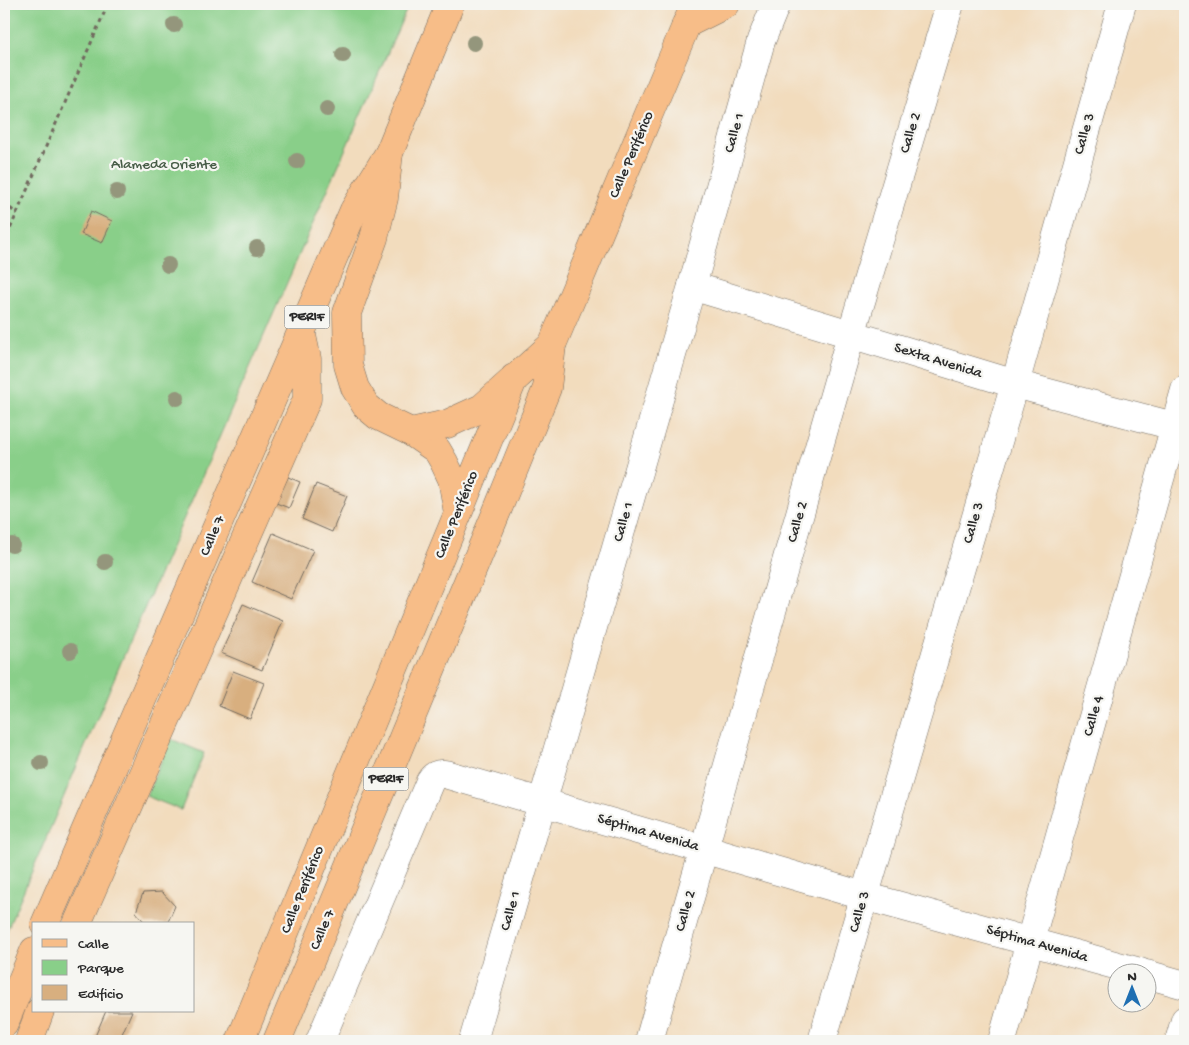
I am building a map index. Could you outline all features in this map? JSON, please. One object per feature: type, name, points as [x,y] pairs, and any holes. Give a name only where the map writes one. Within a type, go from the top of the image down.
[{"type":"main road","name":"PERIF","points":[[389,153],[450,4]]},
{"type":"main road","points":[[691,14],[726,4]]},
{"type":"main road","name":"Calle Periférico","points":[[240,1041],[514,378],[552,345],[691,14]]},
{"type":"main road","points":[[389,153],[384,198],[374,238],[347,313],[348,365],[354,388],[366,406],[378,416],[412,432],[437,450],[452,479],[458,513]]},
{"type":"main road","name":"Calle 7","points":[[46,922],[354,210],[389,153]]},
{"type":"main road","points":[[78,922],[307,399],[307,360],[301,331]]},
{"type":"main road","name":"Calle 7","points":[[277,1041],[547,388],[552,345]]},
{"type":"main road","points":[[412,432],[447,424],[482,408],[514,378]]},
{"type":"main road","points":[[4,1024],[32,956]]},
{"type":"main road","points":[[29,1041],[40,1012]]},
{"type":"street","name":"Calle 1","points":[[473,1041],[762,41],[776,4]]},
{"type":"street","name":"Calle 2","points":[[649,1041],[851,335],[950,4]]},
{"type":"street","name":"Calle 3","points":[[822,1041],[1015,384],[1122,4]]},
{"type":"street","name":"Sexta Avenida","points":[[692,286],[1015,384],[1180,428]]},
{"type":"street","name":"Calle 4","points":[[1002,1041],[1180,428],[1185,390]]},
{"type":"street","name":"Séptima Avenida","points":[[320,1041],[426,790],[433,776],[439,773],[864,896],[1106,963]]},
{"type":"street","points":[[1156,977],[1185,985]]},
{"type":"street","points":[[1179,1041],[1185,1020]]},
{"type":"path","points":[[4,242],[108,4]]},
{"type":"path","points":[[4,203],[17,214]]},
{"type":"green space","name":"Alameda Oriente","points":[[4,4],[409,4],[128,646],[4,937]]},
{"type":"green space","points":[[171,739],[204,753],[181,810],[146,796]]},
{"type":"building","points":[[91,211],[112,221],[102,243],[81,234]]},
{"type":"building","points":[[288,477],[300,482],[289,508],[276,503]]},
{"type":"building","points":[[316,484],[347,496],[332,532],[302,519]]},
{"type":"building","points":[[273,533],[313,550],[291,599],[252,582]]},
{"type":"building","points":[[243,604],[283,621],[262,670],[221,653]]},
{"type":"building","points":[[233,671],[264,683],[250,719],[219,706]]},
{"type":"building","points":[[162,892],[175,906],[168,922],[144,922],[136,912],[143,893]]},
{"type":"building","points":[[106,1012],[132,1012],[119,1041],[93,1041]]}]
